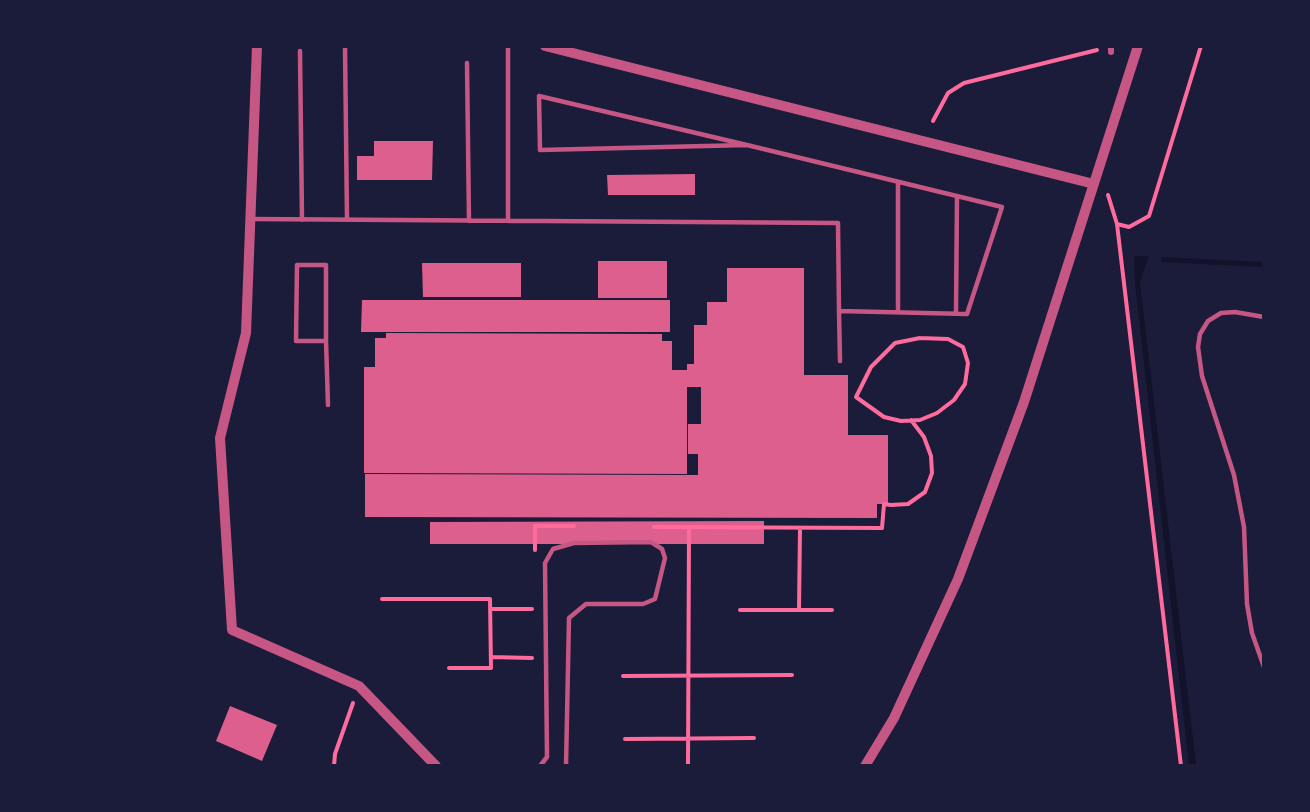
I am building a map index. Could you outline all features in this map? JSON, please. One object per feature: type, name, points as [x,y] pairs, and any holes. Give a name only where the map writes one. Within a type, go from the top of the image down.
[{"type":"street","points":[[257,46],[246,333],[220,438],[232,630],[359,686],[436,765]]},
{"type":"street","points":[[545,46],[1094,184]]},
{"type":"street","points":[[866,765],[894,718],[958,579],[1024,402],[1138,46]]},
{"type":"lane","points":[[345,46],[347,220]]},
{"type":"lane","points":[[508,46],[508,221]]},
{"type":"lane","points":[[300,51],[302,220]]},
{"type":"lane","points":[[467,63],[469,221]]},
{"type":"lane","points":[[747,146],[540,150],[539,96],[1002,207],[967,314],[839,311]]},
{"type":"lane","points":[[898,182],[898,312]]},
{"type":"lane","points":[[956,314],[957,196]]},
{"type":"lane","points":[[250,219],[838,223],[840,361]]},
{"type":"lane","points":[[326,341],[296,341],[297,265],[326,265],[328,405]]},
{"type":"lane","points":[[1263,317],[1234,312],[1221,314],[1208,321],[1200,334],[1198,347],[1202,376],[1234,475],[1244,527],[1248,604],[1252,633],[1263,667]]},
{"type":"lane","points":[[540,765],[548,757],[546,563],[553,549],[574,543],[651,542],[662,549],[665,558],[655,599],[643,604],[586,604],[569,618],[566,765]]},
{"type":"path","points":[[1117,224],[1129,227],[1149,216],[1202,46]]},
{"type":"path","points":[[933,121],[948,93],[964,83],[1100,49]]},
{"type":"path","points":[[1101,162],[1117,224],[1181,765]]},
{"type":"path","points":[[920,338],[948,339],[963,347],[969,363],[964,384],[954,400],[937,413],[920,420],[911,420],[902,421],[884,417],[856,398],[871,367],[895,343],[920,338]]},
{"type":"path","points":[[653,527],[882,528],[884,504],[908,504],[925,492],[932,473],[931,456],[924,437],[911,420]]},
{"type":"path","points":[[536,559],[535,526],[582,526]]},
{"type":"path","points":[[688,765],[689,527]]},
{"type":"path","points":[[799,610],[800,528]]},
{"type":"path","points":[[382,599],[490,599],[491,668],[449,668]]},
{"type":"path","points":[[490,609],[535,609],[537,604]]},
{"type":"path","points":[[740,610],[832,610]]},
{"type":"path","points":[[491,657],[535,658],[537,667]]},
{"type":"path","points":[[623,676],[792,675]]},
{"type":"path","points":[[334,765],[334,754],[359,686]]},
{"type":"path","points":[[625,739],[754,738]]},
{"type":"shaded area","points":[[1134,256],[1149,256],[1140,282],[1196,765],[1189,765],[1135,283]]},
{"type":"shaded area","points":[[1161,257],[1263,262],[1263,267],[1161,262]]},
{"type":"building","points":[[374,141],[433,141],[432,180],[357,180],[357,156],[374,156]]},
{"type":"building","points":[[695,174],[695,195],[608,195],[607,175]]},
{"type":"building","points":[[598,261],[667,261],[667,298],[598,298]]},
{"type":"building","points":[[422,263],[521,263],[521,297],[423,297]]},
{"type":"building","points":[[727,268],[804,268],[804,375],[848,375],[848,435],[888,435],[888,504],[877,504],[877,518],[365,517],[365,474],[698,475],[698,454],[688,454],[688,424],[701,424],[701,387],[687,387],[687,474],[364,473],[364,367],[375,367],[375,338],[386,338],[386,333],[662,334],[662,341],[672,341],[672,370],[687,370],[687,364],[694,364],[694,325],[707,325],[707,302],[727,302]]},
{"type":"building","points":[[362,300],[670,300],[670,332],[361,332]]},
{"type":"building","points":[[764,521],[764,544],[430,544],[430,522]]},
{"type":"building","points":[[230,706],[277,725],[262,761],[216,741]]}]
